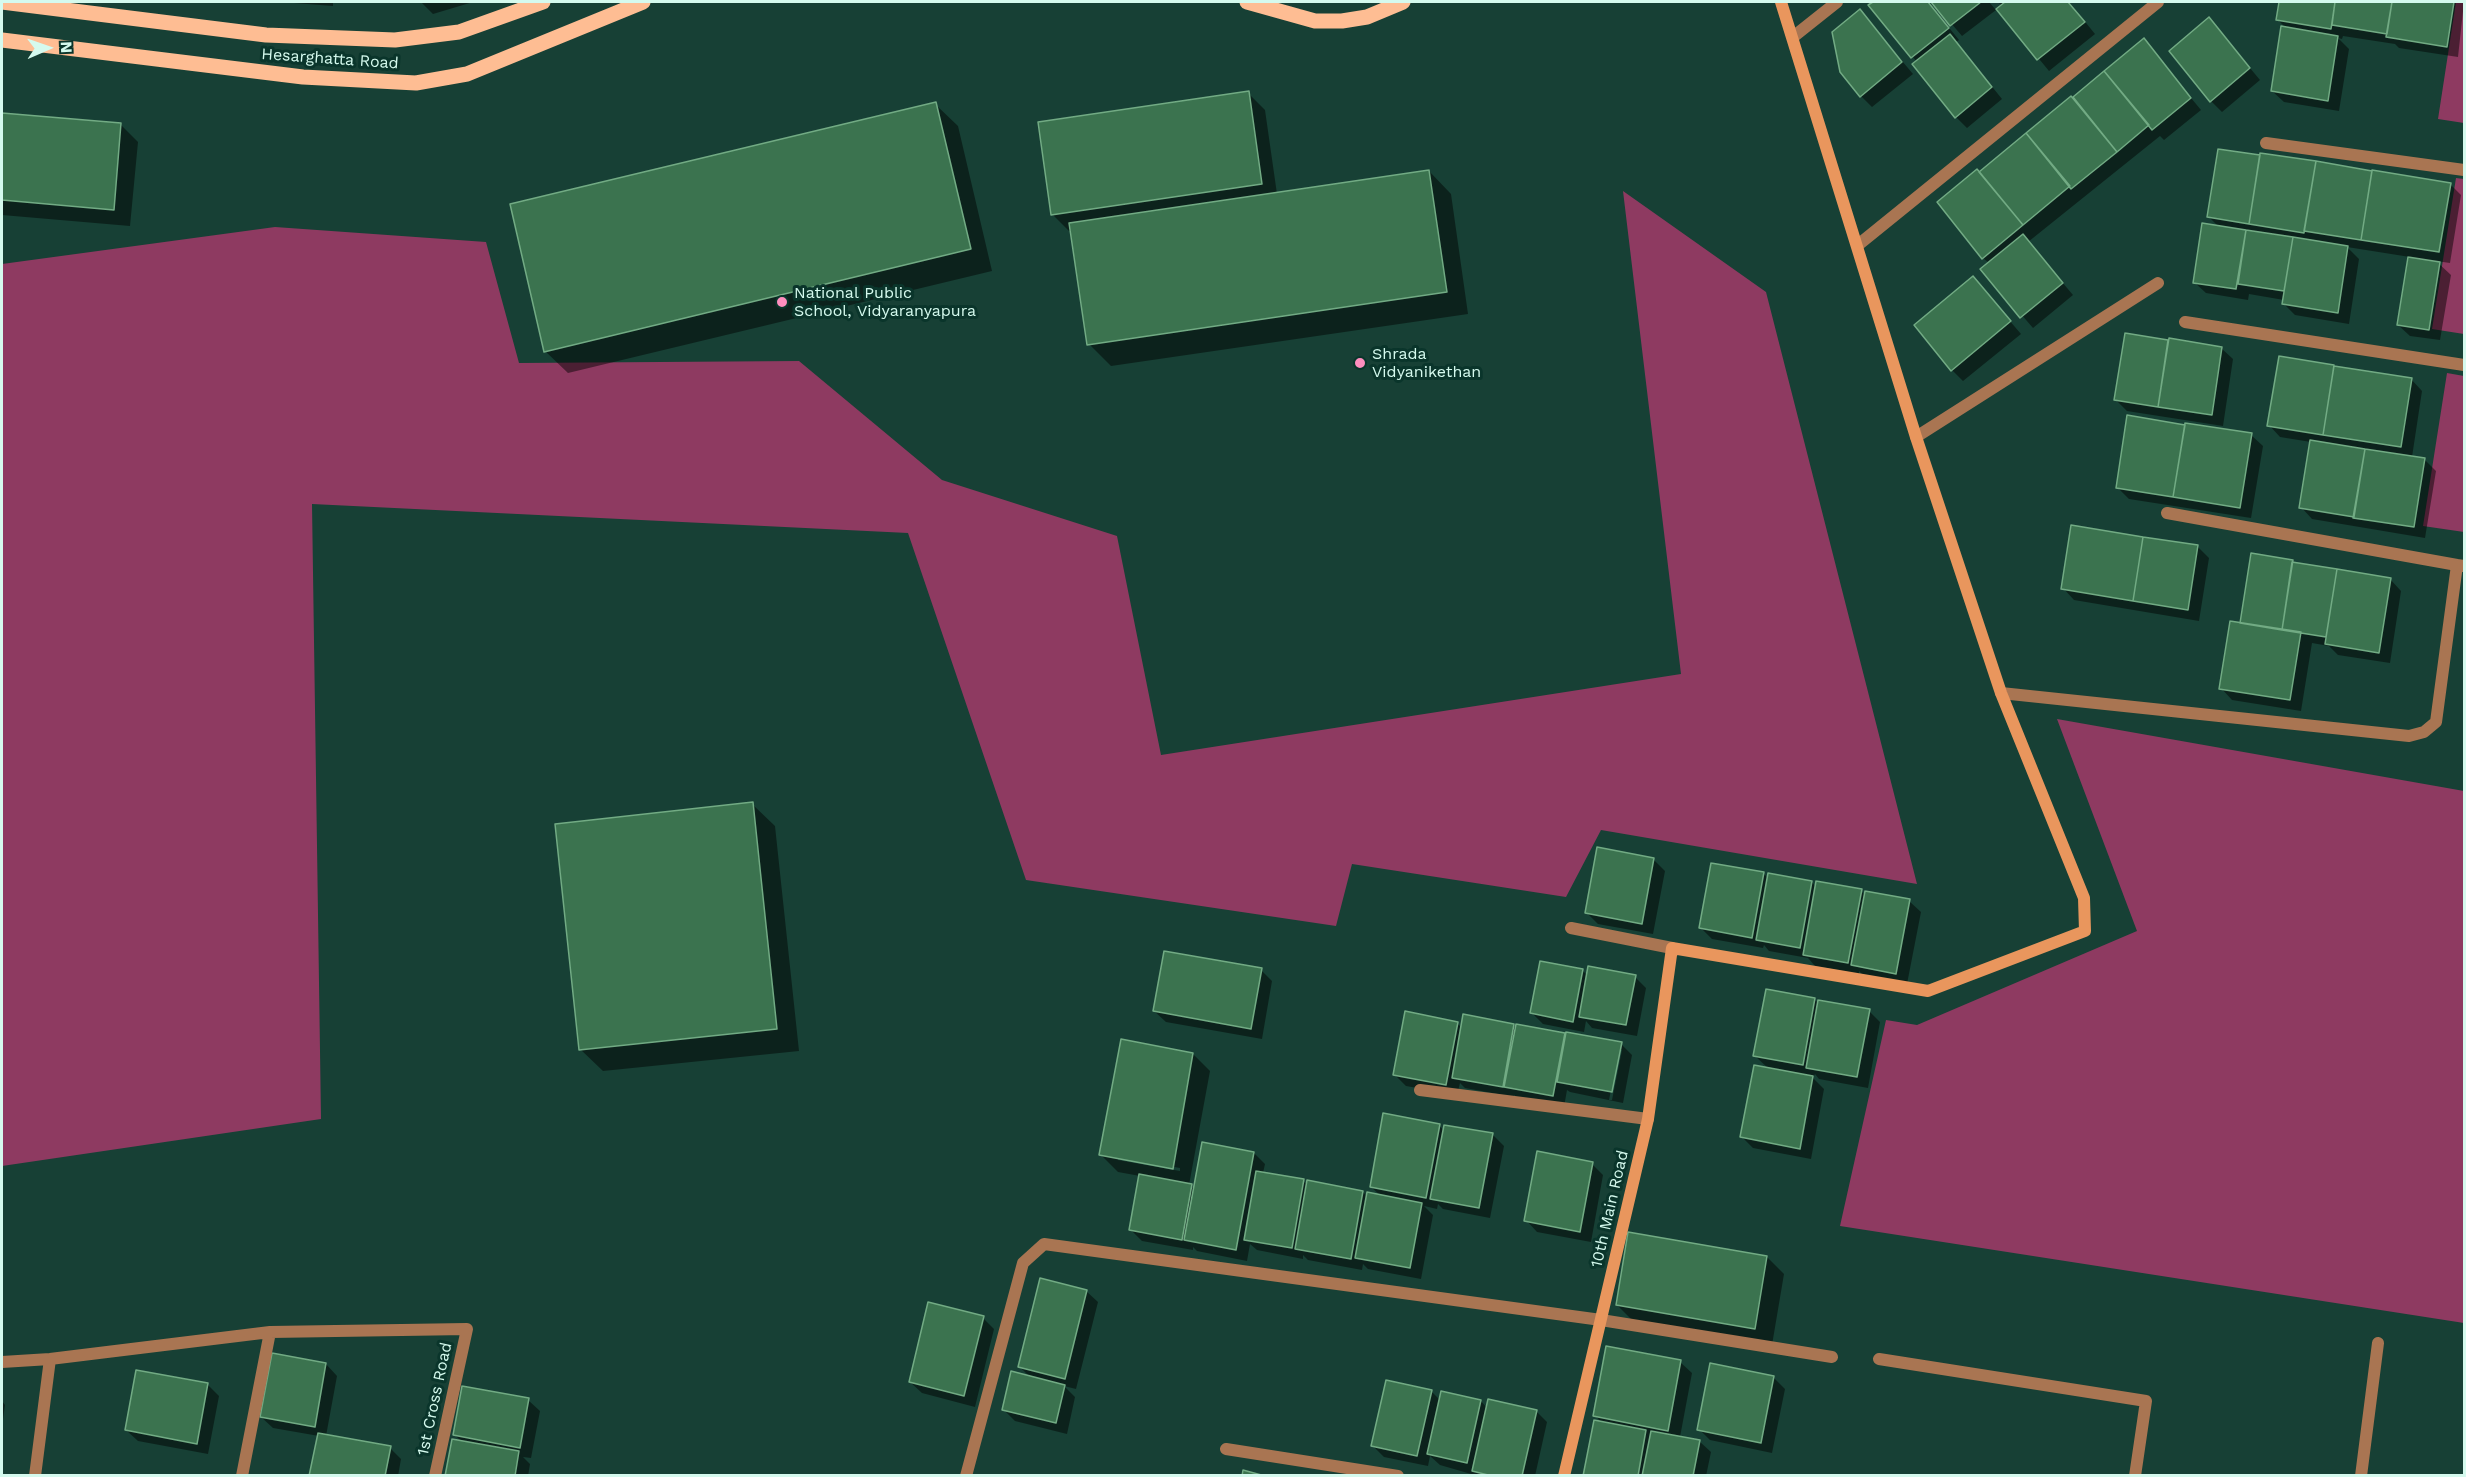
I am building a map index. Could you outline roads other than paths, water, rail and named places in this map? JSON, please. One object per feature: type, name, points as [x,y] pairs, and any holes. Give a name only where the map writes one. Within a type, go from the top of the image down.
[{"type":"main road","name":"Hesarghatta Road","points":[[2,2],[266,35],[395,40],[459,32],[543,2]]},
{"type":"main road","name":"Hesarghatta Road","points":[[2,40],[303,77],[416,83],[467,74],[643,2]]},
{"type":"main road","points":[[1247,2],[1315,21],[1342,21],[1367,17],[1403,2]]},
{"type":"street","points":[[1571,928],[1672,948],[1928,991],[2085,931],[2084,898],[2001,693],[1916,437],[1781,2]]},
{"type":"street","points":[[1793,37],[1837,2]]},
{"type":"street","points":[[1858,245],[2158,2]]},
{"type":"street","points":[[2266,143],[2464,170]]},
{"type":"street","points":[[1916,437],[2158,283]]},
{"type":"street","points":[[2186,322],[2464,365]]},
{"type":"street","points":[[2001,693],[2409,736],[2424,732],[2436,722],[2461,565],[2167,513]]},
{"type":"street","name":"10th Main Road","points":[[1564,1476],[1648,1119],[1672,948]]},
{"type":"street","points":[[1420,1090],[1648,1119]]},
{"type":"street","points":[[966,1476],[1023,1263],[1044,1244],[1601,1320],[1832,1357]]},
{"type":"street","name":"1st Cross Road","points":[[270,1332],[467,1329],[435,1476]]},
{"type":"street","points":[[2,1362],[50,1359],[270,1332],[242,1476]]},
{"type":"street","points":[[2361,1476],[2378,1342]]},
{"type":"street","points":[[35,1476],[50,1359]]},
{"type":"street","points":[[1879,1359],[2146,1401],[2135,1476]]},
{"type":"street","points":[[1226,1449],[1398,1476]]},
{"type":"place","name":"National Public School, Vidyaranyapura","points":[[782,302]]},
{"type":"place","name":"Shrada Vidyanikethan","points":[[1360,363]]}]
